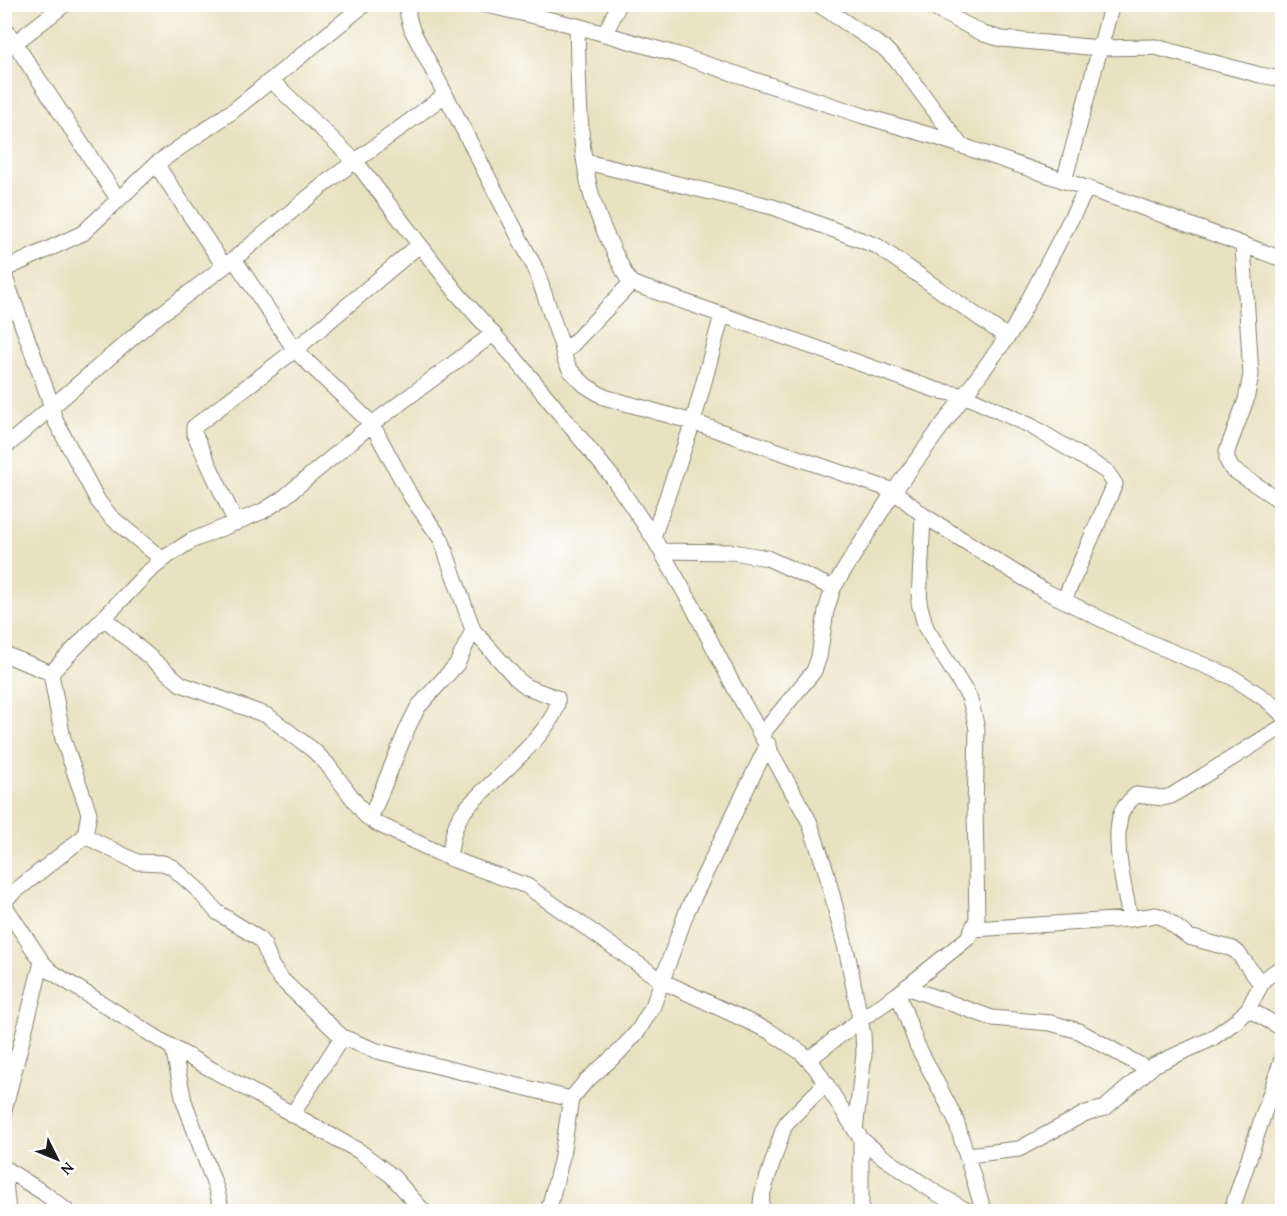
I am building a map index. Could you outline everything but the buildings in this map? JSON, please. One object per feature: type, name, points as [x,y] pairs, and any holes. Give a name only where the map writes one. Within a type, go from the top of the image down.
[{"type":"street","points":[[15,42],[65,4]]},
{"type":"street","points":[[4,266],[10,267],[77,237],[93,226],[156,164],[272,81],[365,4]]},
{"type":"street","points":[[408,4],[408,16],[412,30],[536,270],[571,371],[585,385],[604,397],[693,422],[894,491],[923,515],[1043,590],[1137,637],[1232,677],[1267,700],[1282,714]]},
{"type":"street","points":[[482,4],[577,26],[678,55],[1087,188],[1282,259]]},
{"type":"street","points":[[605,34],[620,4]]},
{"type":"street","points":[[818,4],[884,48],[900,64],[961,146]]},
{"type":"street","points":[[926,4],[984,34],[1002,39],[1099,48],[1155,46],[1282,79]]},
{"type":"street","points":[[1064,181],[1112,4]]},
{"type":"street","points":[[577,26],[579,96],[589,187],[598,215],[631,283],[936,390],[966,396],[1031,426],[1106,471],[1114,484],[1064,600]]},
{"type":"street","points":[[4,27],[118,199]]},
{"type":"street","points":[[272,81],[356,162],[457,293],[513,356],[613,478],[653,537],[809,821],[831,890],[848,957],[860,1020],[864,1054],[858,1134],[861,1212]]},
{"type":"street","points":[[4,448],[153,320],[229,263],[327,182],[445,95]]},
{"type":"street","points":[[585,162],[773,207],[877,246],[1007,337]]},
{"type":"street","points":[[156,164],[295,350],[372,424],[410,495],[441,539],[473,630],[516,678],[527,687],[542,694],[555,696],[558,703],[537,739],[465,810],[454,830],[449,858]]},
{"type":"street","points":[[550,1211],[572,1099],[586,1081],[619,1052],[638,1031],[653,1006],[687,911],[765,739],[814,671],[833,588],[894,491],[966,396],[1027,306],[1087,188]]},
{"type":"street","points":[[237,523],[194,433],[194,428],[295,350],[420,245]]},
{"type":"street","points":[[1243,246],[1251,375],[1246,400],[1227,451],[1227,460],[1232,469],[1282,502]]},
{"type":"street","points":[[4,275],[55,420],[98,501],[111,517],[163,560]]},
{"type":"street","points":[[564,353],[631,283]]},
{"type":"street","points":[[653,537],[693,422],[722,315]]},
{"type":"street","points":[[51,673],[147,573],[163,560],[191,541],[263,511],[282,499],[372,424],[493,334]]},
{"type":"street","points":[[809,1059],[968,938],[977,919],[975,809],[977,729],[969,697],[926,628],[921,612],[919,603],[923,515]]},
{"type":"street","points":[[661,551],[733,552],[767,558],[833,588]]},
{"type":"street","points":[[104,618],[181,684],[268,716],[313,750],[327,764],[370,819],[449,858],[527,886],[662,981],[769,1031],[809,1059],[858,1134],[891,1163],[969,1212]]},
{"type":"street","points":[[370,819],[413,717],[431,692],[457,664],[473,630]]},
{"type":"street","points":[[4,654],[51,673]]},
{"type":"street","points":[[51,673],[63,739],[89,813],[85,836],[4,902],[42,962],[52,972],[173,1048],[359,1151],[392,1176],[423,1212]]},
{"type":"street","points":[[1130,919],[1118,838],[1120,817],[1124,808],[1136,795],[1163,798],[1171,796],[1282,727]]},
{"type":"street","points":[[85,836],[137,862],[163,863],[172,867],[196,888],[217,912],[258,938],[264,945],[271,965],[280,978],[342,1037],[377,1051],[572,1099]]},
{"type":"street","points":[[974,929],[1130,919],[1156,915],[1164,918],[1190,937],[1233,949],[1239,953],[1261,984]]},
{"type":"street","points":[[4,1110],[42,962]]},
{"type":"street","points":[[968,1155],[1020,1149],[1086,1113],[1112,1104],[1147,1069],[1211,1039],[1236,1021],[1248,1009],[1264,979],[1282,967]]},
{"type":"street","points":[[902,990],[992,1018],[1051,1023],[1079,1031],[1147,1069]]},
{"type":"street","points":[[902,990],[917,1045],[955,1118],[984,1212]]},
{"type":"street","points":[[1248,1009],[1282,1028]]},
{"type":"street","points":[[292,1115],[342,1037]]},
{"type":"street","points":[[173,1048],[184,1101],[217,1191],[222,1212]]},
{"type":"street","points":[[1231,1212],[1282,1059]]},
{"type":"street","points":[[760,1212],[762,1195],[787,1122],[826,1083]]},
{"type":"street","points":[[4,1170],[8,1212]]},
{"type":"street","points":[[4,1170],[44,1193],[68,1212]]}]
